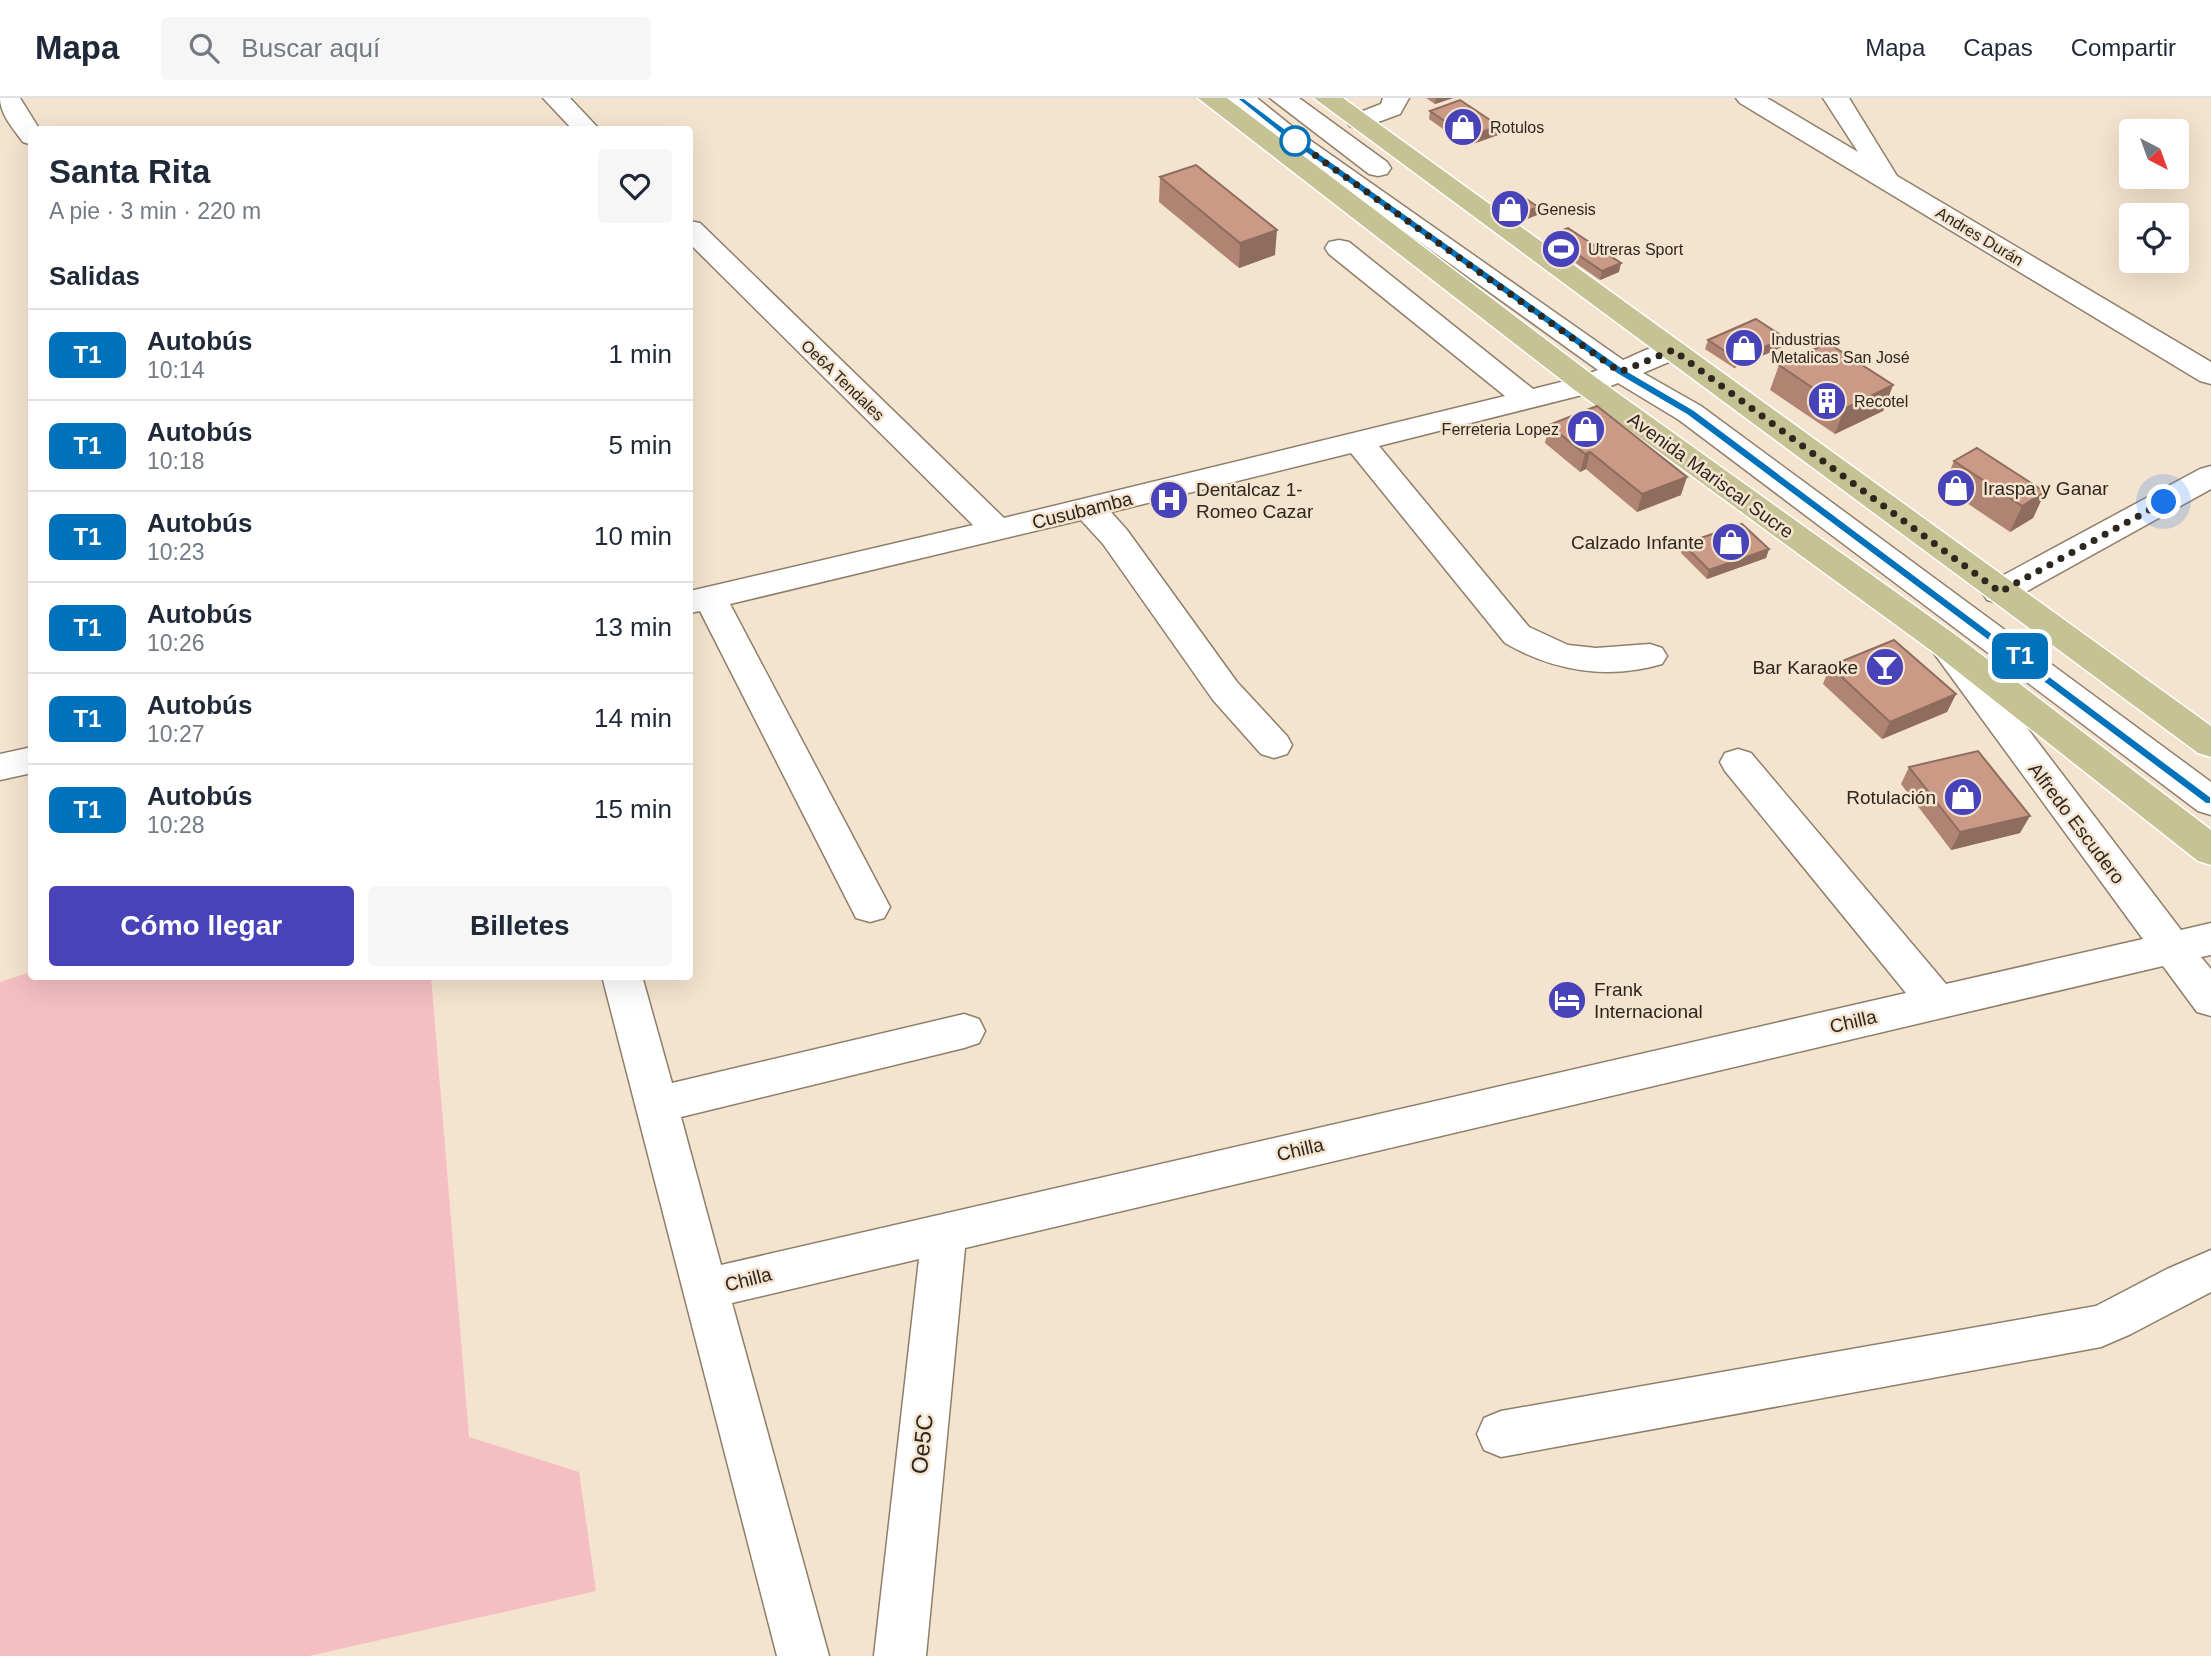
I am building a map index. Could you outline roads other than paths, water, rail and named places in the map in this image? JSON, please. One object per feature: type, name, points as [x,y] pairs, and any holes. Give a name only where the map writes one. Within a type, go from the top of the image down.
[{"type":"main road","name":"Avenida Mariscal Sucre","points":[[1211,98],[1587,385],[1945,645],[2211,850]]},
{"type":"main road","points":[[1327,98],[2211,744]]},
{"type":"street","points":[[7,98],[28,131]]},
{"type":"street","points":[[555,98],[584,126]]},
{"type":"street","points":[[1241,98],[1295,141],[1632,367]]},
{"type":"street","points":[[1283,98],[1690,413],[2211,801]]},
{"type":"street","points":[[1359,121],[1391,109],[1396,98]]},
{"type":"street","name":"Andres Durán","points":[[1748,98],[2211,375]]},
{"type":"street","points":[[1836,98],[1891,182]]},
{"type":"street","name":"Oe6A Tendales","points":[[693,232],[997,530]]},
{"type":"street","points":[[1339,248],[1528,400]]},
{"type":"street","name":"Cusubamba","points":[[700,600],[1089,508],[1587,385],[1673,350]]},
{"type":"street","points":[[1359,442],[1517,635],[1540,649],[1579,661],[1650,656]]},
{"type":"street","points":[[2000,592],[2211,476]]},
{"type":"street","points":[[1089,508],[1115,537],[1225,691],[1274,745]]},
{"type":"street","points":[[700,600],[870,907]]},
{"type":"street","name":"Alfredo Escudero","points":[[1945,645],[2169,948],[2211,1000]]},
{"type":"street","points":[[0,767],[28,761]]},
{"type":"street","points":[[1738,762],[1937,1002]]},
{"type":"street","name":"Chilla","points":[[623,980],[705,1289],[2211,939]]},
{"type":"street","points":[[656,1105],[964,1031]]},
{"type":"street","name":"Oe5C","points":[[900,1656],[944,1232]]},
{"type":"street","points":[[1501,1434],[2101,1326],[2138,1310],[2176,1285],[2211,1270]]},
{"type":"street","points":[[705,1289],[803,1656]]},
{"type":"place","name":"Rotulos","points":[[1463,127]]},
{"type":"place","name":"Genesis","points":[[1510,209]]},
{"type":"place","name":"Utreras Sport","points":[[1561,249]]},
{"type":"place","name":"Industrias Metalicas San José","points":[[1744,348]]},
{"type":"place","name":"Recotel","points":[[1827,401]]},
{"type":"place","name":"Ferreteria Lopez","points":[[1586,429]]},
{"type":"place","name":"Iraspa y Ganar","points":[[1956,488]]},
{"type":"place","name":"Dentalcaz 1- Romeo Cazar","points":[[1169,500]]},
{"type":"place","name":"Calzado Infante","points":[[1731,542]]},
{"type":"place","name":"Bar Karaoke","points":[[1885,667]]},
{"type":"place","name":"Rotulación","points":[[1963,797]]},
{"type":"place","name":"Frank Internacional","points":[[1567,1000]]}]
